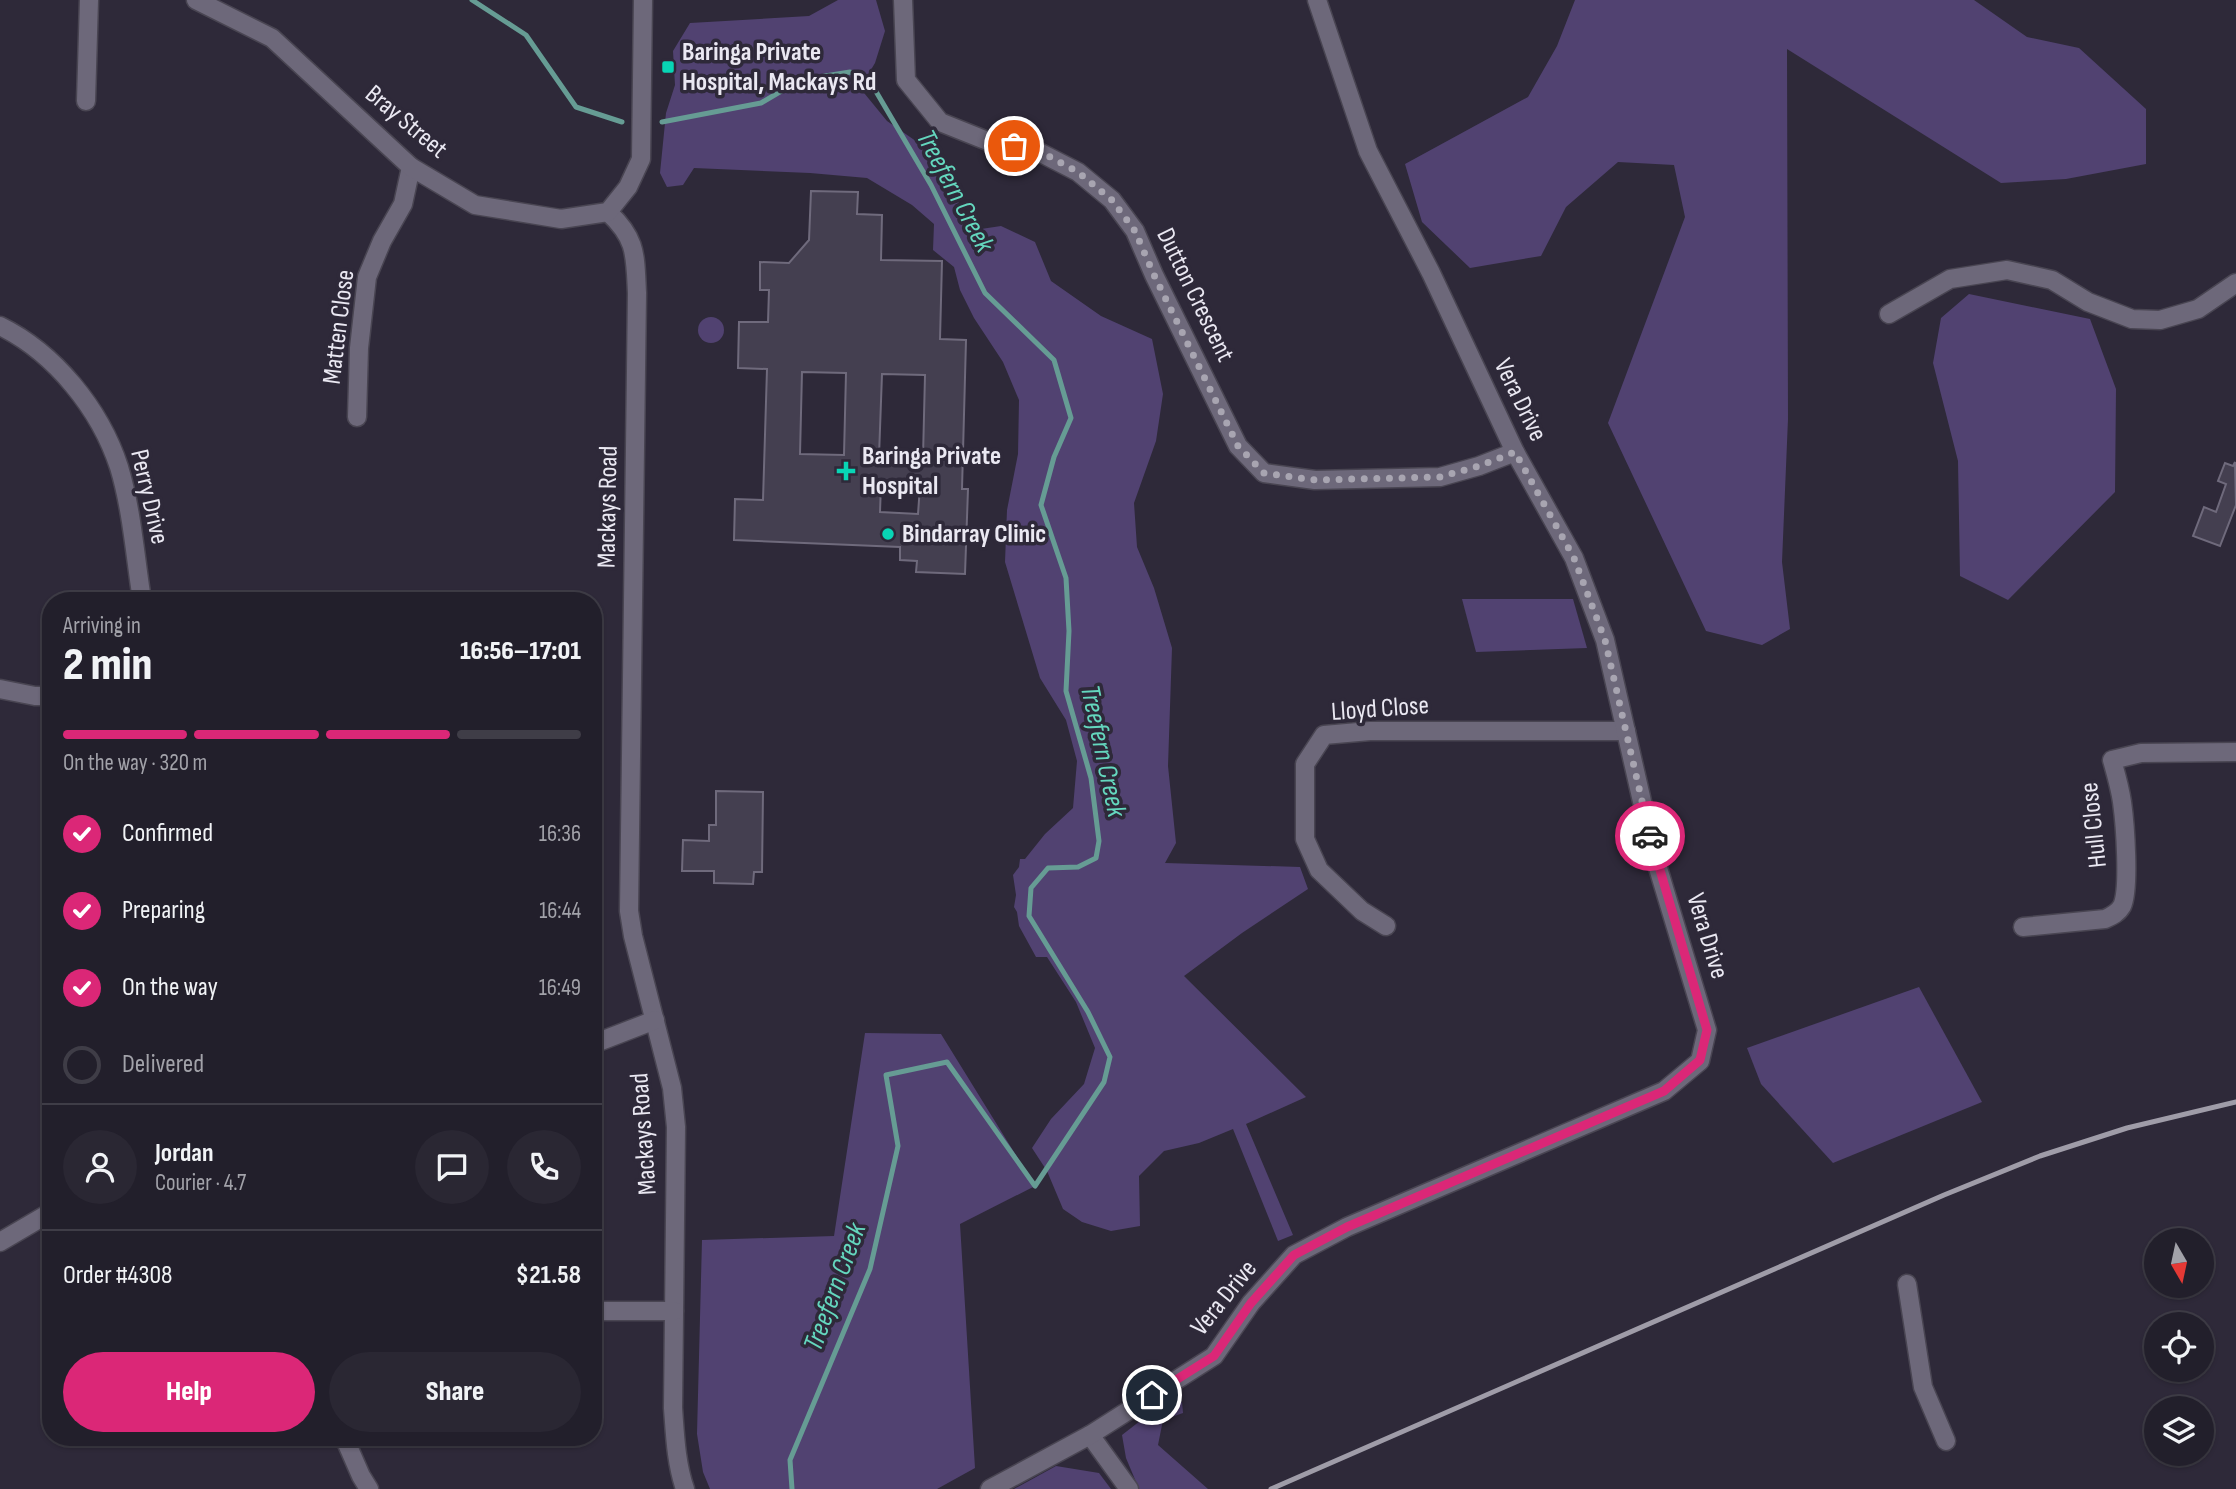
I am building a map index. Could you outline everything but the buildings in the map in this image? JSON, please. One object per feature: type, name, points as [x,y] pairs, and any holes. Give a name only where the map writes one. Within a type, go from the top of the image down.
[{"type":"street","points":[[86,101],[89,0]]},
{"type":"street","name":"Bray Street","points":[[196,0],[272,38],[411,167],[475,205],[561,219],[608,212]]},
{"type":"street","points":[[608,212],[628,187],[641,159],[643,0]]},
{"type":"street","name":"Dutton Crescent","points":[[903,0],[906,80],[940,122],[990,142],[1037,150],[1078,172],[1112,200],[1135,231],[1238,446],[1264,473],[1315,480],[1440,477],[1515,452]]},
{"type":"street","name":"Vera Drive","points":[[1090,1435],[1214,1356],[1251,1303],[1294,1255],[1347,1227],[1664,1091],[1700,1060],[1707,1030],[1655,858],[1605,640],[1574,558],[1515,452],[1431,273],[1368,151],[1317,0]]},
{"type":"street","name":"Matten Close","points":[[357,417],[359,348],[367,277],[382,241],[403,204],[411,167]]},
{"type":"street","name":"Mackays Road","points":[[608,212],[622,225],[631,240],[635,259],[637,293],[629,895],[633,936],[672,1088],[676,1128],[673,1408],[675,1441],[685,1489]]},
{"type":"street","points":[[1889,314],[1950,279],[2007,270],[2052,280],[2088,302],[2132,319],[2160,320],[2198,309],[2236,283]]},
{"type":"street","name":"Perry Drive","points":[[0,326],[45,355],[91,409],[108,438],[127,499],[141,592]]},
{"type":"street","points":[[0,689],[42,696]]},
{"type":"street","name":"Lloyd Close","points":[[1386,926],[1362,911],[1319,870],[1305,839],[1305,764],[1324,735],[1370,731],[1626,731]]},
{"type":"street","name":"Hull Close","points":[[2023,927],[2105,919],[2114,915],[2122,905],[2126,880],[2125,835],[2122,801],[2112,760],[2141,753],[2236,752]]},
{"type":"street","points":[[602,1041],[655,1020]]},
{"type":"street","points":[[0,1242],[42,1217]]},
{"type":"street","points":[[1907,1284],[1923,1387],[1946,1441]]},
{"type":"street","points":[[602,1311],[674,1311]]},
{"type":"street","points":[[990,1489],[1090,1435],[1129,1489]]},
{"type":"street","points":[[348,1446],[360,1476],[369,1489]]},
{"type":"shaded area","points":[[838,0],[876,0],[885,31],[875,63],[860,88],[887,121],[933,153],[949,172],[961,210],[981,229],[1001,226],[1035,242],[1051,281],[1101,316],[1152,339],[1163,394],[1156,441],[1134,503],[1137,547],[1154,588],[1172,648],[1168,766],[1176,843],[1165,863],[1300,867],[1308,889],[1184,976],[1306,1097],[1246,1124],[1293,1235],[1278,1241],[1233,1129],[1199,1143],[1164,1151],[1139,1176],[1140,1226],[1111,1231],[1082,1222],[1063,1209],[1047,1171],[1032,1148],[1051,1119],[1084,1084],[1095,1048],[1076,1002],[1047,957],[1036,957],[1019,926],[1014,907],[1016,895],[1013,875],[1019,867],[1020,859],[1025,859],[1045,834],[1073,808],[1077,761],[1066,720],[1040,678],[1005,562],[1007,510],[1018,454],[1019,400],[1003,362],[974,318],[960,290],[954,267],[933,250],[934,224],[912,205],[867,178],[694,168],[683,185],[667,187],[660,173],[666,113],[675,85],[673,51],[690,23],[809,16]]},
{"type":"shaded area","points":[[1575,0],[1974,0],[2027,37],[2079,48],[2146,109],[2146,164],[2066,179],[2001,183],[1787,49],[1788,419],[1782,562],[1790,629],[1762,645],[1706,631],[1608,423],[1685,217],[1674,165],[1618,162],[1566,207],[1541,256],[1470,268],[1422,222],[1405,164],[1528,97],[1557,46]]},
{"type":"shaded area","points":[[1969,294],[2090,319],[2116,389],[2115,492],[2008,600],[1960,576],[1958,461],[1933,363],[1941,318]]},
{"type":"shaded area","points":[[711,317],[720,321],[724,330],[720,339],[711,343],[702,339],[698,330],[702,321]]},
{"type":"shaded area","points":[[1462,599],[1573,599],[1587,648],[1476,652]]},
{"type":"shaded area","points":[[1919,987],[1982,1102],[1833,1163],[1761,1084],[1747,1048]]},
{"type":"shaded area","points":[[865,1033],[941,1034],[1035,1186],[960,1224],[975,1468],[937,1489],[710,1489],[703,1472],[697,1434],[702,1240],[834,1236]]},
{"type":"shaded area","points":[[1182,1402],[1183,1413],[1163,1420],[1158,1445],[1208,1489],[1139,1489],[1126,1458],[1122,1435],[1140,1421]]},
{"type":"shaded area","points":[[1056,1466],[1099,1473],[1111,1489],[1014,1489]]},
{"type":"waterway","name":"Treefern Creek","points":[[472,0],[526,35],[576,107],[622,122]]},
{"type":"waterway","name":"Treefern Creek","points":[[662,122],[761,103],[800,80],[850,72],[871,83],[931,185],[985,293],[1054,360],[1071,418],[1054,457],[1041,505],[1066,578],[1069,631],[1066,691],[1091,778],[1099,841],[1096,858],[1078,867],[1048,868],[1031,888],[1029,916],[1088,1012],[1110,1057],[1104,1082],[1035,1186],[947,1062],[886,1075],[898,1146],[870,1269],[790,1460],[792,1489]]},
{"type":"railway","points":[[1271,1489],[1944,1195],[2040,1156],[2127,1128],[2236,1102]]},
{"type":"way so far","points":[[1014,146],[1037,150],[1078,172],[1112,200],[1135,231],[1238,446],[1264,473],[1315,480],[1440,477],[1515,452],[1574,558],[1605,640],[1650,836]]},
{"type":"place","name":"Baringa Private Hospital, Mackays Rd","points":[[668,67]]},
{"type":"place","name":"Baringa Private Hospital","points":[[846,471]]},
{"type":"place","name":"Bindarray Clinic","points":[[888,534]]},
{"type":"route","points":[[1152,1395],[1214,1356],[1251,1303],[1294,1255],[1347,1227],[1664,1091],[1700,1060],[1707,1030],[1650,836]]}]
